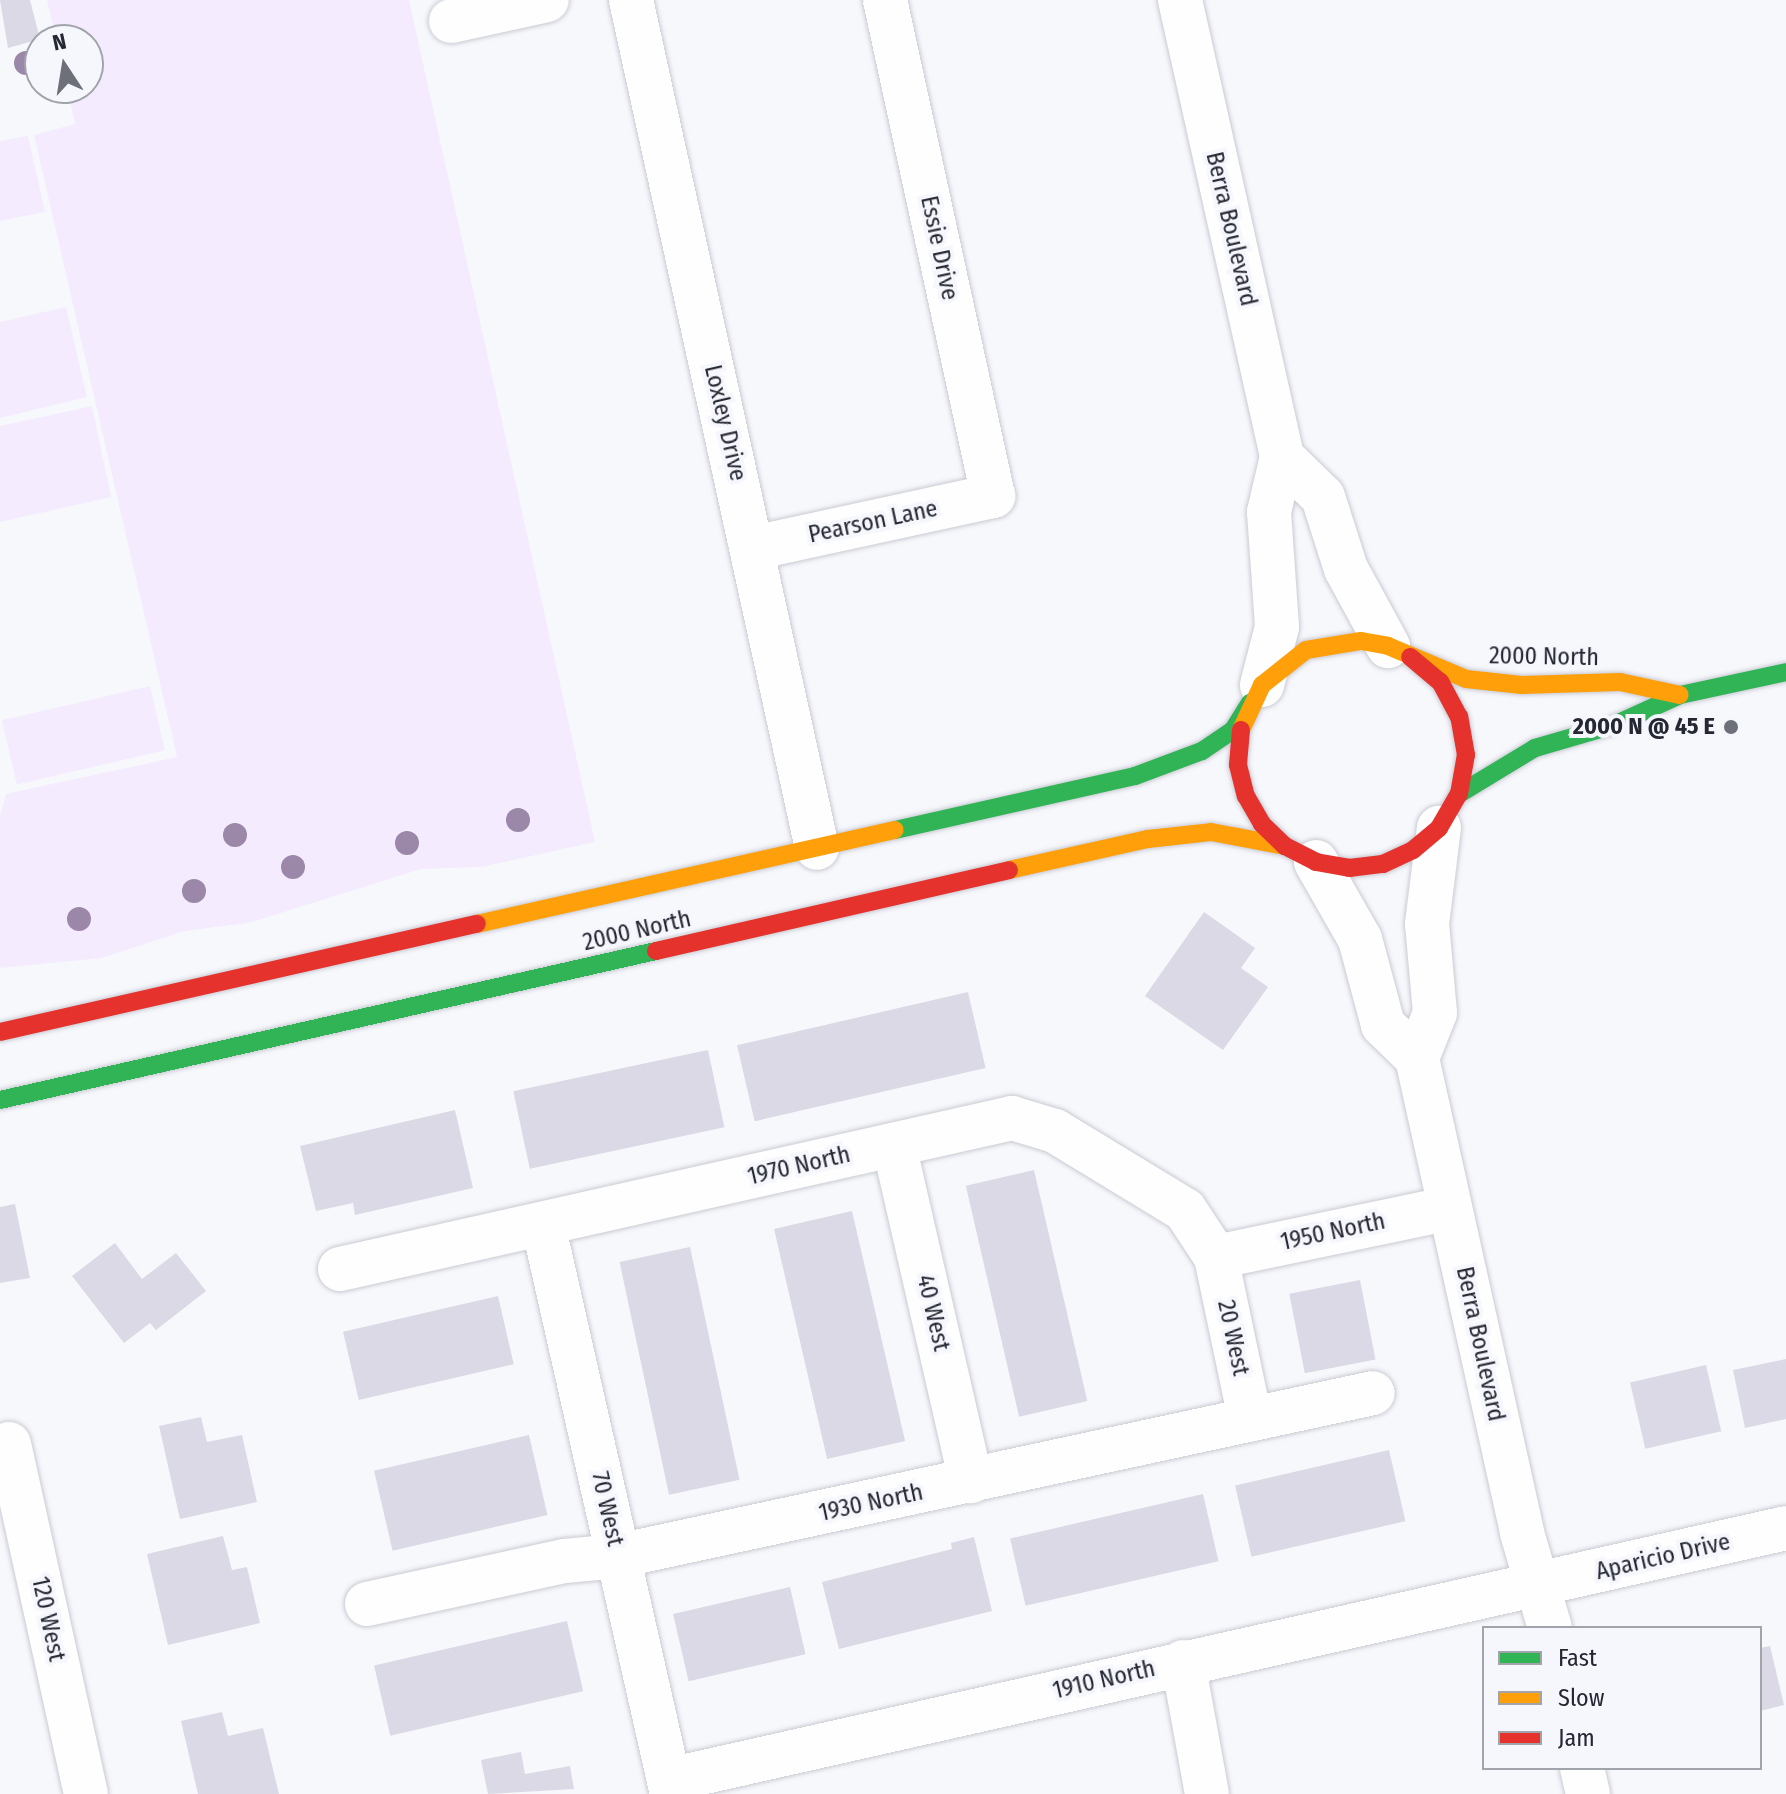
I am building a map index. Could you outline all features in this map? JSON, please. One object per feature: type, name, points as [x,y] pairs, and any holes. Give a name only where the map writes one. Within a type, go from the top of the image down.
[{"type":"street","points":[[451,21],[547,0]]},
{"type":"street","name":"Loxley Drive","points":[[631,0],[817,848]]},
{"type":"street","name":"Essie Drive","points":[[885,0],[993,496]]},
{"type":"street","name":"Berra Boulevard","points":[[1180,0],[1282,457],[1269,512],[1277,627],[1256,694]]},
{"type":"street","points":[[1282,457],[1323,497],[1346,569],[1399,652],[1440,682],[1459,717],[1466,755],[1449,811],[1427,924],[1435,1013],[1417,1058],[1383,1025],[1360,939],[1301,854],[1262,824],[1246,796],[1238,765],[1240,733],[1256,694],[1306,650],[1332,642],[1399,652]]},
{"type":"street","name":"Pearson Lane","points":[[753,548],[993,496]]},
{"type":"street","name":"2000 North","points":[[1399,652],[1466,679],[1522,685],[1620,682],[1680,695]]},
{"type":"street","name":"2000 North","points":[[1449,811],[1535,748],[1614,725],[1680,695],[1786,672]]},
{"type":"street","name":"2000 North","points":[[0,1032],[1169,766],[1233,730],[1256,694]]},
{"type":"street","points":[[1301,854],[1349,868],[1383,864],[1413,850],[1449,811]]},
{"type":"street","name":"2000 North","points":[[0,1100],[1148,839],[1211,832],[1301,854]]},
{"type":"street","name":"Berra Boulevard","points":[[1417,1058],[1522,1533],[1550,1626]]},
{"type":"street","name":"1970 North","points":[[340,1269],[1012,1118],[1055,1131],[1185,1210],[1216,1257]]},
{"type":"street","name":"40 West","points":[[894,1145],[971,1481]]},
{"type":"street","name":"1950 North","points":[[1216,1257],[1450,1208]]},
{"type":"street","name":"70 West","points":[[543,1224],[670,1787]]},
{"type":"street","name":"20 West","points":[[1216,1257],[1250,1419]]},
{"type":"street","name":"1930 North","points":[[367,1604],[565,1561],[618,1556],[1373,1393]]},
{"type":"street","name":"120 West","points":[[9,1444],[86,1794]]},
{"type":"street","name":"Aparicio Drive","points":[[1539,1584],[1786,1528]]},
{"type":"street","name":"1910 North","points":[[670,1787],[1183,1662],[1539,1584]]},
{"type":"street","points":[[1183,1662],[1207,1794]]},
{"type":"street","points":[[1582,1770],[1588,1794]]},
{"type":"shaded area","points":[[47,0],[409,0],[595,842],[481,867],[421,869],[248,923],[184,931],[102,958],[0,968],[0,815],[6,794],[177,757],[34,135],[75,124],[71,104],[104,104],[104,24],[52,24]]},
{"type":"shaded area","points":[[28,136],[45,212],[0,221],[0,141]]},
{"type":"shaded area","points":[[66,307],[87,397],[0,418],[0,322]]},
{"type":"shaded area","points":[[92,406],[111,497],[0,522],[0,426]]},
{"type":"shaded area","points":[[150,686],[165,750],[17,785],[2,720]]},
{"type":"building","points":[[0,0],[30,0],[36,24],[24,24],[24,44],[8,48]]},
{"type":"building","points":[[1204,912],[1255,948],[1241,968],[1268,987],[1223,1050],[1145,996]]},
{"type":"building","points":[[968,992],[986,1068],[755,1121],[737,1045]]},
{"type":"building","points":[[708,1050],[724,1127],[530,1169],[513,1091]]},
{"type":"building","points":[[455,1110],[473,1188],[355,1215],[353,1203],[316,1211],[300,1146]]},
{"type":"building","points":[[1034,1170],[1087,1401],[1019,1417],[966,1186]]},
{"type":"building","points":[[15,1204],[30,1278],[0,1283],[0,1207]]},
{"type":"building","points":[[852,1211],[905,1441],[827,1459],[774,1229]]},
{"type":"building","points":[[115,1243],[142,1279],[176,1253],[206,1291],[156,1330],[150,1323],[124,1343],[72,1276]]},
{"type":"building","points":[[690,1247],[739,1480],[669,1495],[620,1262]]},
{"type":"building","points":[[1360,1280],[1375,1360],[1305,1373],[1289,1294]]},
{"type":"building","points":[[498,1296],[514,1364],[359,1400],[343,1332]]},
{"type":"building","points":[[1786,1359],[1786,1419],[1745,1428],[1733,1370]]},
{"type":"building","points":[[1706,1365],[1721,1431],[1645,1449],[1630,1383]]},
{"type":"building","points":[[201,1417],[207,1442],[242,1435],[257,1502],[180,1519],[159,1426]]},
{"type":"building","points":[[529,1435],[547,1515],[393,1551],[374,1471]]},
{"type":"building","points":[[1389,1450],[1405,1521],[1251,1557],[1235,1486]]},
{"type":"building","points":[[1203,1494],[1219,1561],[1026,1606],[1010,1539]]},
{"type":"building","points":[[223,1536],[232,1570],[247,1567],[260,1623],[168,1645],[147,1554]]},
{"type":"building","points":[[974,1537],[992,1611],[839,1649],[822,1582],[952,1549],[951,1543]]},
{"type":"building","points":[[790,1587],[806,1654],[689,1681],[673,1614]]},
{"type":"building","points":[[567,1621],[583,1691],[390,1736],[374,1666]]},
{"type":"building","points":[[1770,1646],[1784,1705],[1762,1710],[1762,1648]]},
{"type":"building","points":[[222,1712],[228,1736],[263,1728],[279,1794],[198,1794],[181,1721]]},
{"type":"building","points":[[521,1752],[525,1774],[570,1766],[574,1789],[488,1794],[481,1760]]},
{"type":"traffic: fast","points":[[1459,794],[1535,748],[1614,725],[1680,695],[1786,672]]},
{"type":"traffic: fast","points":[[895,830],[1135,776],[1202,751],[1233,730],[1250,703]]},
{"type":"traffic: fast","points":[[0,1100],[656,951]]},
{"type":"traffic: slow","points":[[1241,730],[1262,685],[1306,650],[1361,641],[1388,646],[1466,679],[1522,685],[1620,682],[1680,695]]},
{"type":"traffic: slow","points":[[477,924],[895,830]]},
{"type":"traffic: slow","points":[[1009,870],[1148,839],[1211,832],[1285,846]]},
{"type":"traffic: jam","points":[[1241,730],[1238,765],[1246,796],[1262,824],[1285,846],[1316,862],[1349,868],[1383,864],[1413,850],[1439,828],[1459,794],[1466,755],[1459,717],[1440,682],[1410,657]]},
{"type":"traffic: jam","points":[[656,951],[1009,870]]},
{"type":"traffic: jam","points":[[0,1032],[477,924]]},
{"type":"place","name":"2000 N @ 45 E","points":[[1731,727]]}]
